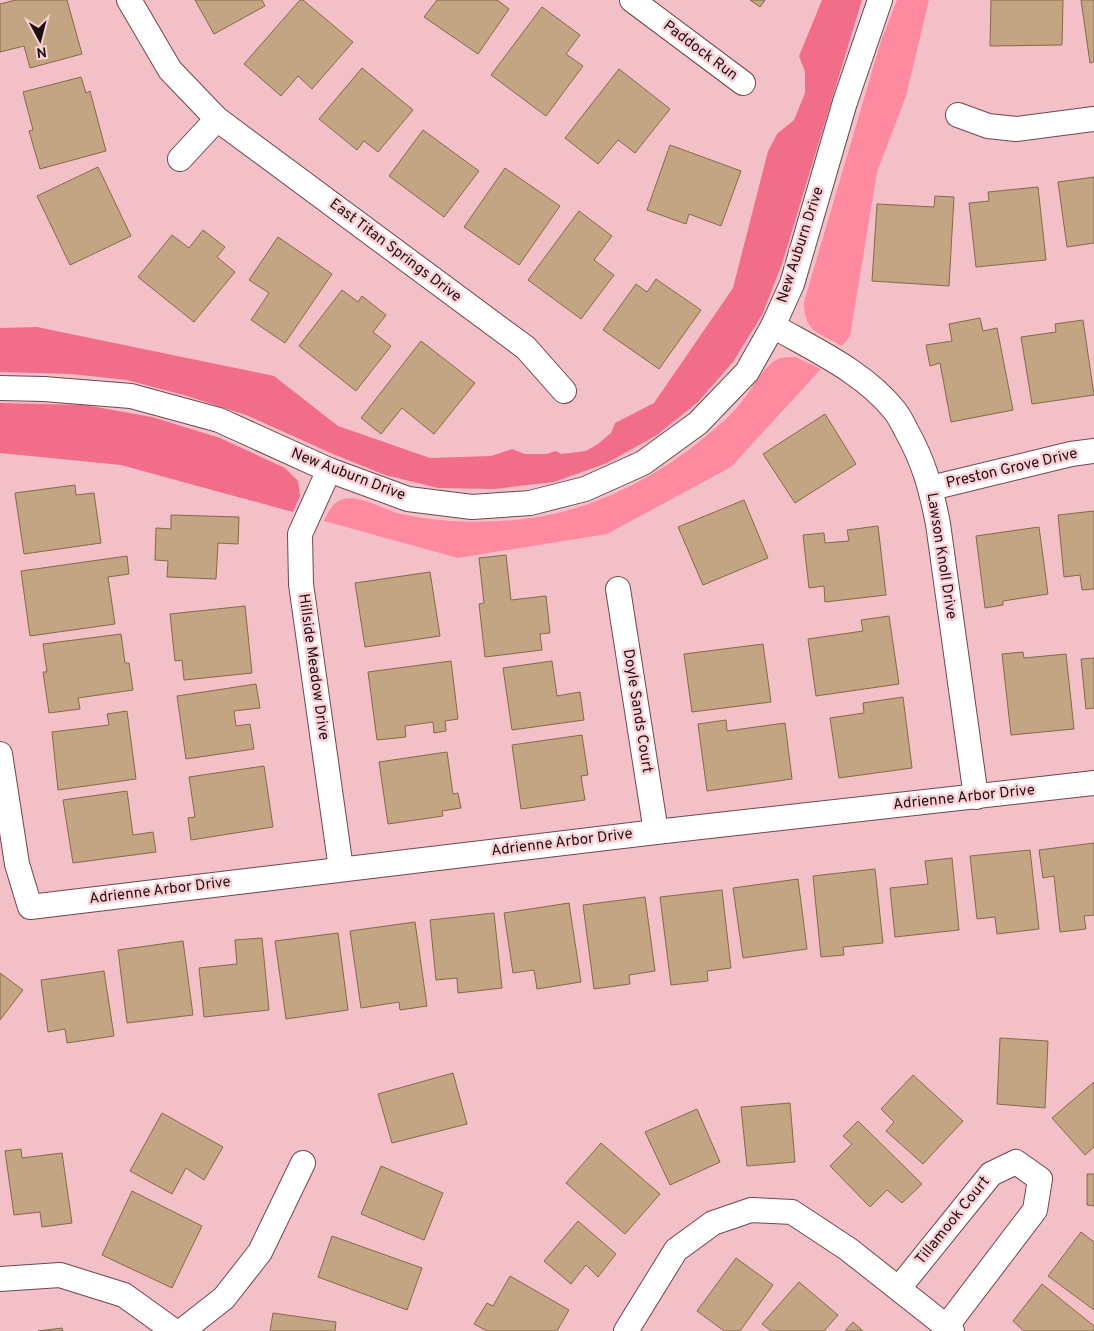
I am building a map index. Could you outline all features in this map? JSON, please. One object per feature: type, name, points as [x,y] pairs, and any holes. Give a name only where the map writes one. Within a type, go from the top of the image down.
[{"type":"street","name":"East Titan Springs Drive","points":[[129,0],[170,70],[217,119],[526,348],[564,391]]},
{"type":"street","name":"Paddock Run","points":[[632,0],[743,83]]},
{"type":"street","name":"New Auburn Drive","points":[[0,388],[44,389],[131,396],[219,420],[329,470],[408,499],[472,507],[530,503],[585,489],[643,463],[698,423],[747,372],[774,326],[792,284],[845,102],[880,0]]},
{"type":"street","points":[[958,115],[988,126],[1016,129],[1094,119]]},
{"type":"street","points":[[180,159],[217,119]]},
{"type":"street","name":"Lawson Knoll Drive","points":[[774,326],[835,361],[865,382],[895,411],[920,455],[931,488],[938,524],[976,797]]},
{"type":"street","name":"Preston Grove Drive","points":[[931,488],[1072,454],[1094,451]]},
{"type":"street","name":"Hillside Meadow Drive","points":[[329,470],[300,534],[301,584],[341,869]]},
{"type":"street","name":"Doyle Sands Court","points":[[618,589],[656,832]]},
{"type":"street","name":"Adrienne Arbor Drive","points":[[0,754],[17,864],[30,907],[656,832],[1094,783]]},
{"type":"street","name":"Tillamook Court","points":[[899,1288],[991,1174],[1016,1162],[1040,1179],[1035,1210],[949,1329]]},
{"type":"street","points":[[182,1331],[224,1298],[260,1252],[303,1163]]},
{"type":"street","points":[[626,1331],[676,1250],[713,1223],[751,1210],[792,1212],[848,1249],[949,1329]]},
{"type":"street","points":[[0,1279],[60,1275],[124,1295],[174,1331]]},
{"type":"shaded area","points":[[822,0],[862,0],[782,264],[762,315],[733,362],[698,402],[657,435],[607,463],[554,482],[494,489],[438,488],[385,475],[246,415],[187,396],[127,380],[71,374],[0,372],[0,328],[37,327],[274,376],[338,426],[430,458],[491,456],[512,449],[525,454],[546,454],[556,451],[561,454],[586,451],[611,433],[615,423],[654,403],[733,288],[768,151],[777,134],[794,120],[805,93],[805,72],[799,56]]},
{"type":"shaded area","points":[[897,0],[929,0],[906,96],[877,172],[850,336],[842,346],[810,326],[804,302],[881,41]]},
{"type":"shaded area","points":[[795,357],[821,369],[731,467],[607,534],[458,558],[324,521],[336,502],[350,498],[365,501],[401,514],[436,520],[472,522],[527,519],[566,511],[587,504],[629,487],[669,464],[725,420],[774,361],[780,358]]},
{"type":"shaded area","points":[[0,403],[85,405],[152,417],[220,438],[285,468],[298,481],[300,496],[293,512],[121,465],[0,453]]},
{"type":"building","points":[[16,0],[67,0],[82,54],[30,68],[24,46],[0,52],[0,4]]},
{"type":"building","points":[[195,0],[262,0],[265,6],[214,34]]},
{"type":"building","points":[[300,0],[303,0],[353,42],[312,89],[298,76],[281,96],[244,64]]},
{"type":"building","points":[[437,0],[497,0],[509,9],[478,54],[424,17]]},
{"type":"building","points":[[750,0],[765,0],[760,7]]},
{"type":"building","points":[[991,0],[1063,0],[1062,45],[990,46]]},
{"type":"building","points":[[1081,0],[1094,0],[1094,62],[1090,63]]},
{"type":"building","points":[[542,7],[580,35],[566,54],[583,66],[546,116],[491,75]]},
{"type":"building","points":[[362,68],[413,110],[378,152],[364,141],[357,150],[319,119]]},
{"type":"building","points":[[619,69],[670,109],[635,153],[618,140],[598,164],[565,138]]},
{"type":"building","points":[[81,77],[86,93],[90,91],[106,151],[40,169],[29,131],[33,130],[23,92]]},
{"type":"building","points":[[423,130],[479,171],[444,217],[389,176]]},
{"type":"building","points":[[670,145],[741,171],[721,226],[689,214],[686,224],[647,210]]},
{"type":"building","points":[[98,167],[131,236],[70,265],[37,196]]},
{"type":"building","points":[[505,168],[560,206],[519,265],[464,227]]},
{"type":"building","points":[[1094,177],[1094,243],[1067,247],[1058,182]]},
{"type":"building","points":[[1038,187],[1046,260],[976,267],[969,203],[989,201],[988,192]]},
{"type":"building","points":[[935,196],[954,197],[949,286],[872,281],[877,204],[934,207]]},
{"type":"building","points":[[579,211],[612,236],[594,260],[614,275],[581,319],[528,280]]},
{"type":"building","points":[[203,230],[225,247],[217,257],[235,272],[194,322],[138,277],[172,235],[189,248]]},
{"type":"building","points":[[278,237],[332,274],[285,343],[251,320],[269,293],[249,280]]},
{"type":"building","points":[[656,279],[701,310],[659,369],[603,330],[636,284],[647,292]]},
{"type":"building","points":[[342,290],[358,302],[362,296],[386,315],[373,332],[391,346],[356,391],[299,346]]},
{"type":"building","points":[[980,318],[983,331],[997,328],[1013,410],[951,422],[940,363],[930,366],[926,345],[952,341],[949,324]]},
{"type":"building","points":[[1083,320],[1094,395],[1032,404],[1021,337],[1056,332],[1055,324]]},
{"type":"building","points":[[421,341],[475,383],[434,434],[402,408],[381,434],[361,418]]},
{"type":"building","points":[[825,414],[856,464],[795,503],[763,454]]},
{"type":"building","points":[[75,485],[76,495],[94,493],[101,543],[24,554],[15,493]]},
{"type":"building","points":[[744,500],[768,558],[703,585],[678,527]]},
{"type":"building","points":[[1094,511],[1094,589],[1082,590],[1080,575],[1064,577],[1058,515]]},
{"type":"building","points":[[171,515],[239,517],[238,544],[218,543],[216,579],[167,577],[168,561],[155,560],[156,528],[171,529]]},
{"type":"building","points":[[878,526],[886,595],[825,602],[824,586],[809,588],[803,535],[824,533],[825,543],[849,541],[847,530]]},
{"type":"building","points":[[1039,527],[1048,594],[1003,601],[1003,605],[985,608],[976,536]]},
{"type":"building","points":[[506,555],[511,600],[546,596],[550,633],[540,634],[542,650],[485,657],[479,604],[484,603],[479,558]]},
{"type":"building","points":[[127,556],[129,574],[108,577],[115,624],[30,636],[21,571]]},
{"type":"building","points":[[430,572],[440,636],[365,647],[355,583]]},
{"type":"building","points":[[245,606],[252,673],[184,680],[182,660],[175,661],[170,614]]},
{"type":"building","points":[[889,616],[899,684],[816,696],[808,639],[863,631],[861,620]]},
{"type":"building","points":[[121,634],[125,663],[129,663],[133,690],[78,698],[80,709],[49,713],[43,672],[47,672],[43,644]]},
{"type":"building","points":[[763,644],[771,702],[692,712],[684,654]]},
{"type":"building","points":[[1023,652],[1024,658],[1066,654],[1074,729],[1011,735],[1002,654]]},
{"type":"building","points":[[1094,658],[1094,708],[1086,709],[1081,659]]},
{"type":"building","points":[[451,661],[458,719],[445,721],[446,731],[434,733],[433,722],[405,726],[406,737],[377,740],[368,672]]},
{"type":"building","points":[[552,661],[557,696],[580,692],[584,720],[512,730],[503,668]]},
{"type":"building","points":[[256,684],[260,708],[234,711],[236,726],[250,724],[254,749],[186,759],[177,696]]},
{"type":"building","points":[[903,697],[912,768],[839,778],[830,718],[864,713],[863,703]]},
{"type":"building","points":[[127,711],[136,779],[58,790],[52,732],[109,725],[107,714]]},
{"type":"building","points":[[726,720],[727,731],[785,723],[792,779],[707,791],[698,724]]},
{"type":"building","points":[[582,735],[588,775],[581,776],[585,800],[521,809],[512,745]]},
{"type":"building","points":[[447,752],[453,794],[458,793],[461,808],[442,811],[443,816],[388,824],[379,762]]},
{"type":"building","points":[[264,766],[273,827],[191,840],[188,818],[195,817],[189,777]]},
{"type":"building","points":[[127,791],[133,835],[153,832],[156,852],[73,863],[63,800]]},
{"type":"building","points":[[1094,843],[1094,915],[1084,916],[1086,929],[1060,932],[1054,876],[1043,878],[1039,850]]},
{"type":"building","points":[[1030,850],[1039,929],[997,934],[995,917],[977,919],[970,856]]},
{"type":"building","points":[[952,858],[959,930],[895,937],[890,888],[928,884],[925,861]]},
{"type":"building","points":[[875,869],[883,943],[843,947],[844,955],[821,957],[813,876]]},
{"type":"building","points":[[798,879],[807,949],[743,958],[733,888]]},
{"type":"building","points":[[722,890],[731,968],[707,971],[708,981],[671,985],[660,897]]},
{"type":"building","points":[[645,897],[655,971],[629,975],[630,984],[594,989],[583,905]]},
{"type":"building","points":[[569,903],[581,982],[537,989],[534,970],[513,973],[504,913]]},
{"type":"building","points":[[494,913],[502,988],[458,993],[457,978],[436,980],[430,920]]},
{"type":"building","points":[[415,922],[427,1006],[400,1010],[399,1002],[361,1008],[350,931]]},
{"type":"building","points":[[338,933],[348,1010],[286,1019],[275,941]]},
{"type":"building","points":[[262,938],[269,1010],[204,1017],[199,968],[237,964],[235,940]]},
{"type":"building","points":[[183,941],[193,1015],[127,1023],[118,950]]},
{"type":"building","points":[[104,971],[114,1036],[67,1043],[65,1029],[48,1032],[41,980]]},
{"type":"building","points":[[0,973],[23,990],[0,1020]]},
{"type":"building","points":[[1000,1038],[1048,1041],[1045,1108],[997,1104]]},
{"type":"building","points":[[453,1073],[467,1124],[392,1143],[378,1094]]},
{"type":"building","points":[[913,1075],[963,1121],[923,1164],[886,1131],[894,1122],[881,1109]]},
{"type":"building","points":[[1094,1082],[1094,1147],[1085,1155],[1052,1118]]},
{"type":"building","points":[[790,1103],[795,1162],[747,1166],[741,1107]]},
{"type":"building","points":[[697,1109],[720,1162],[670,1185],[645,1132]]},
{"type":"building","points":[[162,1113],[223,1147],[204,1180],[186,1168],[172,1194],[130,1171]]},
{"type":"building","points":[[858,1121],[922,1184],[902,1203],[887,1190],[870,1207],[830,1166],[852,1144],[843,1136]]},
{"type":"building","points":[[601,1143],[660,1194],[625,1234],[566,1183]]},
{"type":"building","points":[[21,1149],[22,1158],[62,1153],[72,1223],[42,1227],[40,1212],[14,1215],[5,1151]]},
{"type":"building","points":[[381,1166],[443,1193],[424,1240],[361,1214]]},
{"type":"building","points":[[1087,1174],[1094,1174],[1094,1206],[1087,1205]]},
{"type":"building","points":[[132,1191],[202,1226],[172,1288],[102,1255]]},
{"type":"building","points":[[578,1221],[616,1254],[598,1277],[586,1265],[571,1284],[544,1261]]},
{"type":"building","points":[[1081,1232],[1094,1242],[1094,1310],[1048,1276]]},
{"type":"building","points":[[332,1236],[422,1268],[407,1310],[318,1277]]},
{"type":"building","points":[[736,1258],[773,1285],[740,1331],[724,1331],[697,1311]]},
{"type":"building","points":[[510,1276],[569,1310],[557,1331],[487,1331],[474,1324],[487,1303],[493,1306]]},
{"type":"building","points":[[799,1282],[838,1315],[824,1331],[771,1331],[762,1324]]},
{"type":"building","points":[[1042,1284],[1094,1326],[1094,1331],[1024,1331],[1013,1321]]},
{"type":"building","points":[[273,1313],[336,1322],[335,1331],[270,1331]]},
{"type":"building","points":[[853,1322],[863,1331],[845,1331]]},
{"type":"building","points":[[62,1328],[63,1331],[38,1331]]}]
